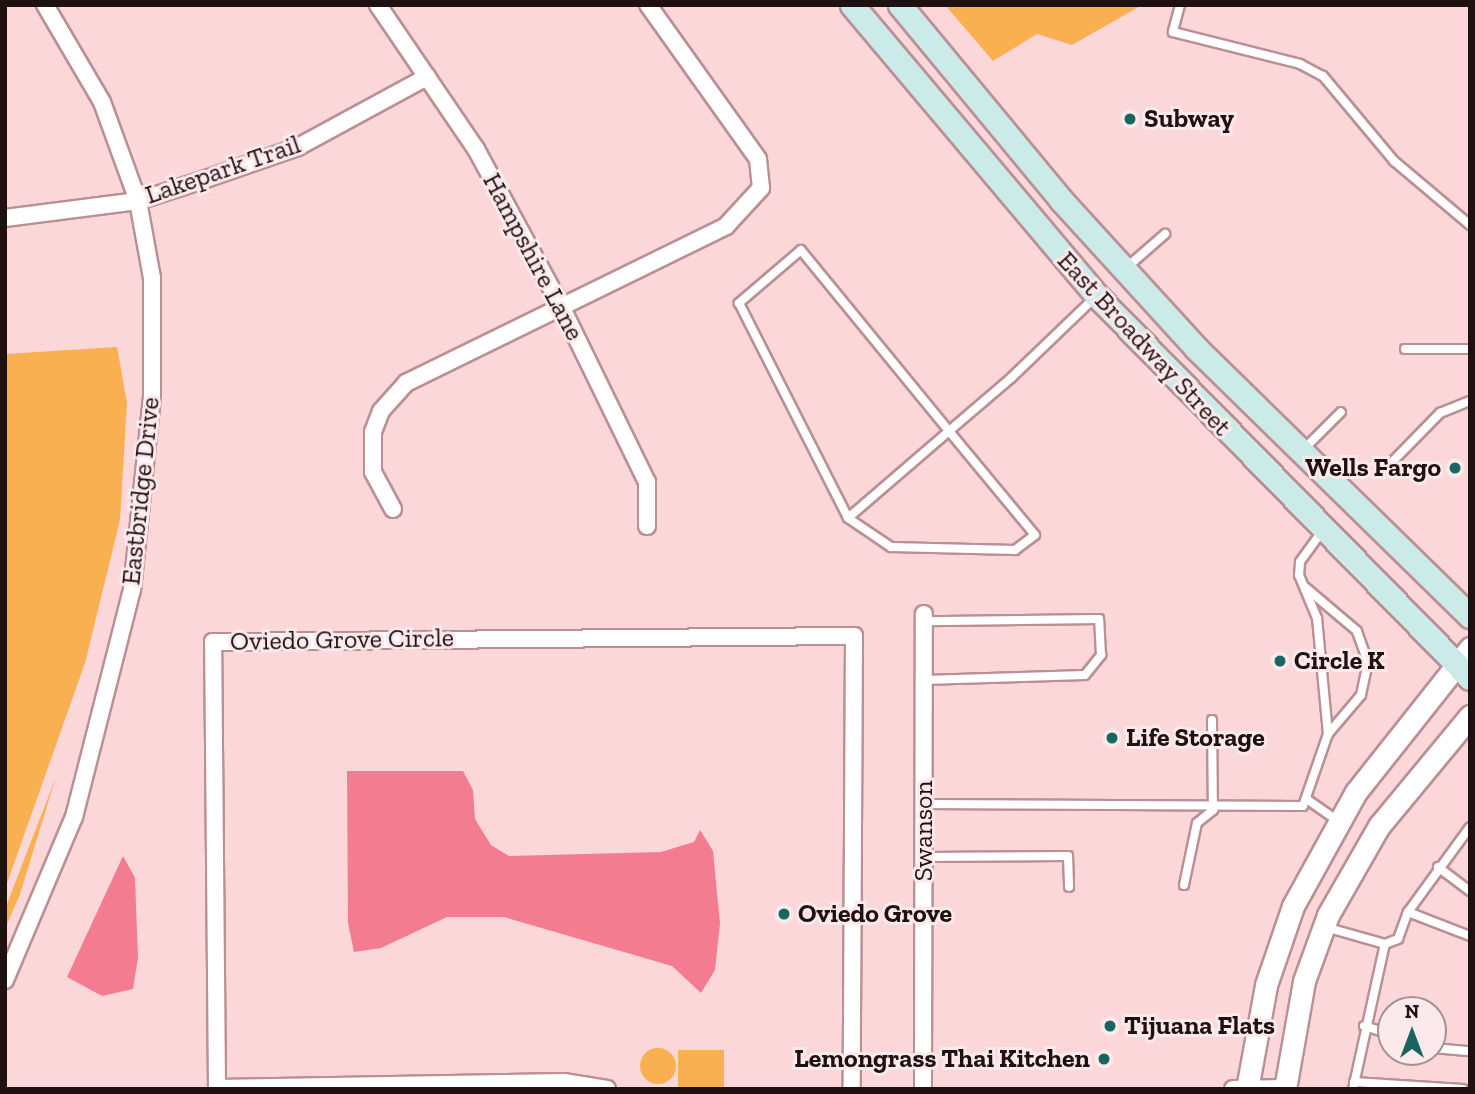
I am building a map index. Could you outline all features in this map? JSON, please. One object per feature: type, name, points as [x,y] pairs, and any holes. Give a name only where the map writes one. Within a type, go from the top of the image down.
[{"type":"main road","name":"East Broadway Street","points":[[852,5],[1096,295],[1323,530],[1465,664]]},
{"type":"main road","name":"East Broadway Street","points":[[900,5],[1124,270],[1299,454],[1470,616]]},
{"type":"main road","points":[[1096,295],[1124,270]]},
{"type":"street","name":"Hampshire Lane","points":[[378,5],[476,149],[562,308],[647,482],[647,526]]},
{"type":"street","points":[[393,509],[373,472],[381,411],[406,383],[726,226],[761,188],[758,159],[648,5]]},
{"type":"street","name":"Eastbridge Drive","points":[[5,980],[74,817],[142,531],[152,278],[138,201],[102,102],[53,7]]},
{"type":"street","name":"Lakepark Trail","points":[[5,218],[138,201],[298,147],[427,77]]},
{"type":"street","name":"Swanson","points":[[923,1089],[924,618]]},
{"type":"street","name":"Oviedo Grove Circle","points":[[607,1089],[564,1082],[217,1087],[213,642],[854,636],[852,1089]]},
{"type":"street","points":[[1247,1089],[1266,985],[1293,906],[1338,821],[1465,664]]},
{"type":"street","points":[[1233,1089],[1285,1089],[1301,994],[1322,926],[1379,826],[1470,716]]},
{"type":"lane","points":[[1180,5],[1172,32],[1300,64],[1323,76],[1394,161],[1470,225]]},
{"type":"lane","points":[[1124,270],[1165,234]]},
{"type":"lane","points":[[801,250],[1035,535],[1015,550],[891,547],[848,518],[739,303],[801,250]]},
{"type":"lane","points":[[848,518],[949,431],[1096,295]]},
{"type":"lane","points":[[1405,349],[1470,349]]},
{"type":"lane","points":[[1394,460],[1440,413],[1470,401]]},
{"type":"lane","points":[[1299,454],[1341,412]]},
{"type":"lane","points":[[1323,530],[1300,562],[1305,587],[1318,603],[1357,631],[1368,662],[1361,695],[1328,734]]},
{"type":"lane","points":[[924,804],[1295,810],[1308,800],[1328,734],[1318,603]]},
{"type":"lane","points":[[924,618],[1099,619],[1101,655],[1085,676],[924,680]]},
{"type":"lane","points":[[1212,720],[1213,810]]},
{"type":"lane","points":[[1308,800],[1338,821]]},
{"type":"lane","points":[[1184,885],[1197,823],[1213,810]]},
{"type":"lane","points":[[1322,926],[1385,944],[1398,939],[1408,912],[1438,867],[1470,827]]},
{"type":"lane","points":[[924,858],[1068,856],[1069,887]]},
{"type":"lane","points":[[1438,867],[1470,891]]},
{"type":"lane","points":[[1408,912],[1470,936]]},
{"type":"lane","points":[[1385,944],[1364,1026],[1354,1085],[1463,1089]]},
{"type":"lane","points":[[1364,1026],[1377,1030]]},
{"type":"lane","points":[[1447,1049],[1470,1051]]},
{"type":"shaded area","points":[[945,5],[1142,5],[1072,45],[1037,34],[993,61]]},
{"type":"shaded area","points":[[117,347],[127,403],[120,520],[85,663],[5,889],[5,354]]},
{"type":"shaded area","points":[[347,771],[463,771],[473,790],[475,819],[491,845],[509,856],[661,852],[694,842],[700,830],[713,851],[720,923],[715,970],[701,993],[672,966],[504,917],[447,917],[381,948],[354,952],[348,923]]},
{"type":"shaded area","points":[[56,777],[20,894],[5,929],[5,909]]},
{"type":"shaded area","points":[[123,856],[135,878],[138,958],[133,989],[102,996],[67,977]]},
{"type":"shaded area","points":[[658,1048],[670,1054],[676,1066],[670,1078],[658,1084],[646,1078],[640,1066],[646,1054]]},
{"type":"shaded area","points":[[678,1050],[724,1050],[724,1089],[678,1089]]},
{"type":"place","name":"Subway","points":[[1130,119]]},
{"type":"place","name":"Wells Fargo","points":[[1455,468]]},
{"type":"place","name":"Circle K","points":[[1280,661]]},
{"type":"place","name":"Life Storage","points":[[1112,738]]},
{"type":"place","name":"Oviedo Grove","points":[[784,914]]},
{"type":"place","name":"Tijuana Flats","points":[[1110,1026]]},
{"type":"place","name":"Lemongrass Thai Kitchen","points":[[1104,1059]]}]
